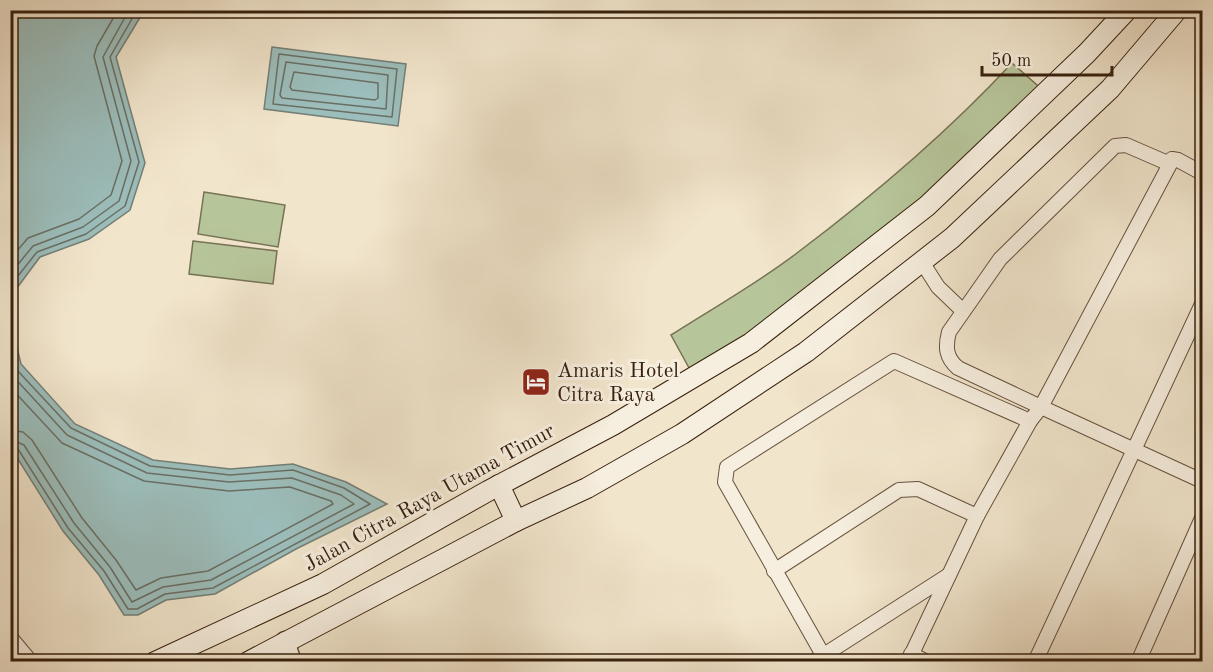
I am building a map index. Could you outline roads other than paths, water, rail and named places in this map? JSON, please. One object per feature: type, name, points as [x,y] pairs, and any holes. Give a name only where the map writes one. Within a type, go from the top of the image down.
[{"type":"main road","name":"Jalan Citra Raya Utama Timur","points":[[155,662],[322,584],[499,485],[613,425],[751,342],[927,206],[1087,53],[1127,10]]},
{"type":"main road","points":[[248,662],[516,521],[587,488],[712,415],[806,352],[952,238],[1110,89],[1177,10]]},
{"type":"main road","points":[[499,485],[516,521]]},
{"type":"street","points":[[1170,164],[1126,146],[1115,146],[1000,259],[962,310],[946,342],[950,362],[958,368],[1203,481]]},
{"type":"street","points":[[927,662],[909,658],[977,516],[1030,421],[1041,407],[1172,159],[1203,173]]},
{"type":"street","points":[[922,262],[938,287],[962,310]]},
{"type":"street","points":[[1035,662],[1203,304]]},
{"type":"street","points":[[950,574],[818,658],[725,482],[727,467],[894,361],[1030,421]]},
{"type":"street","points":[[774,571],[899,490],[918,489],[977,516]]},
{"type":"street","points":[[1138,662],[1203,518]]},
{"type":"street","points":[[10,637],[31,662]]},
{"type":"street","points":[[285,641],[292,662]]},
{"type":"water","points":[[11,10],[144,11],[116,57],[145,163],[130,210],[89,239],[40,257],[11,296]]},
{"type":"water","points":[[272,47],[406,64],[398,126],[264,109]]},
{"type":"water","points":[[11,323],[21,364],[75,424],[153,460],[230,469],[293,464],[346,482],[387,504],[296,549],[215,594],[166,600],[138,615],[124,615],[99,575],[63,531],[11,448]]},
{"type":"place","name":"Amaris Hotel Citra Raya","points":[[536,382]]}]
